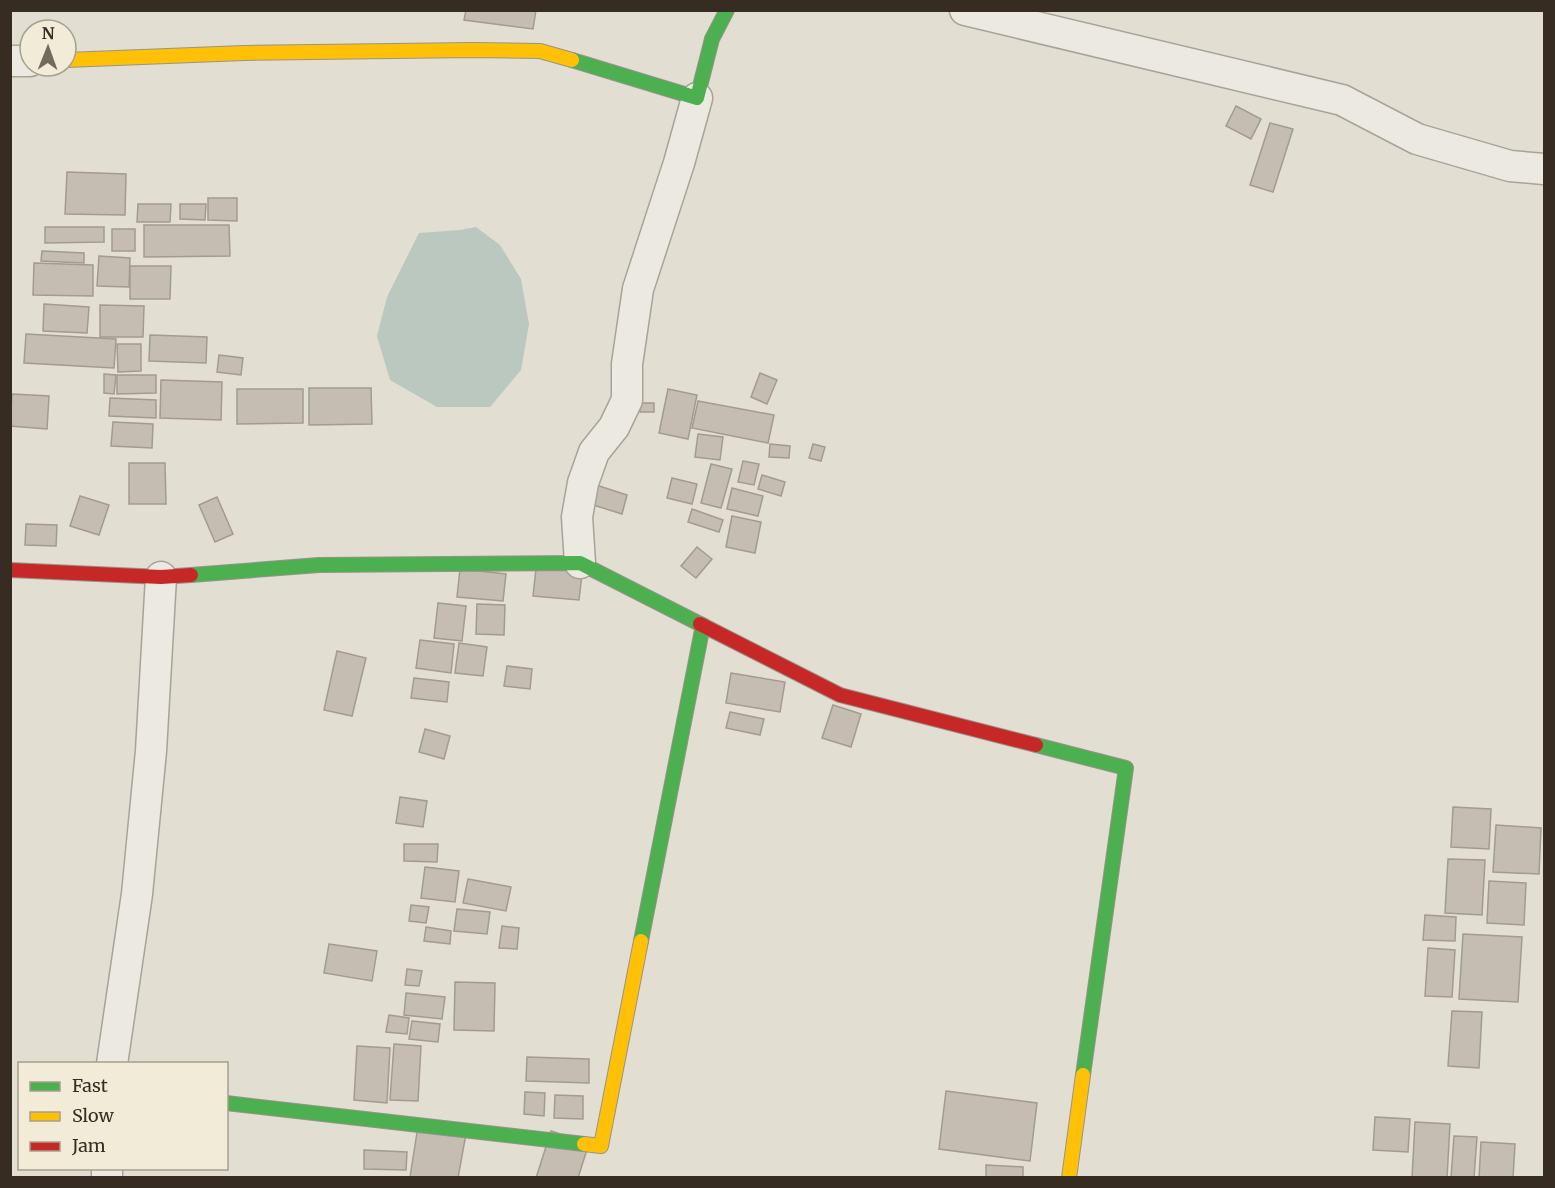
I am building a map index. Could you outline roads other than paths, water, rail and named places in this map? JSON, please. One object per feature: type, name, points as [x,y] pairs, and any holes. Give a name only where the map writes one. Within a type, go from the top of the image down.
[{"type":"street","points":[[580,562],[577,517],[583,483],[594,452],[614,427],[627,400],[627,364],[638,289],[679,163],[712,39],[727,10]]},
{"type":"street","points":[[964,10],[1342,100],[1417,139],[1510,166],[1545,170]]},
{"type":"street","points":[[78,60],[127,60],[244,53],[540,51],[697,98]]},
{"type":"street","points":[[10,570],[161,577],[318,566],[580,562],[840,695],[1126,768],[1069,1178]]},
{"type":"street","points":[[112,1062],[137,894],[149,775],[161,577]]},
{"type":"street","points":[[228,1103],[601,1146],[703,625]]}]
